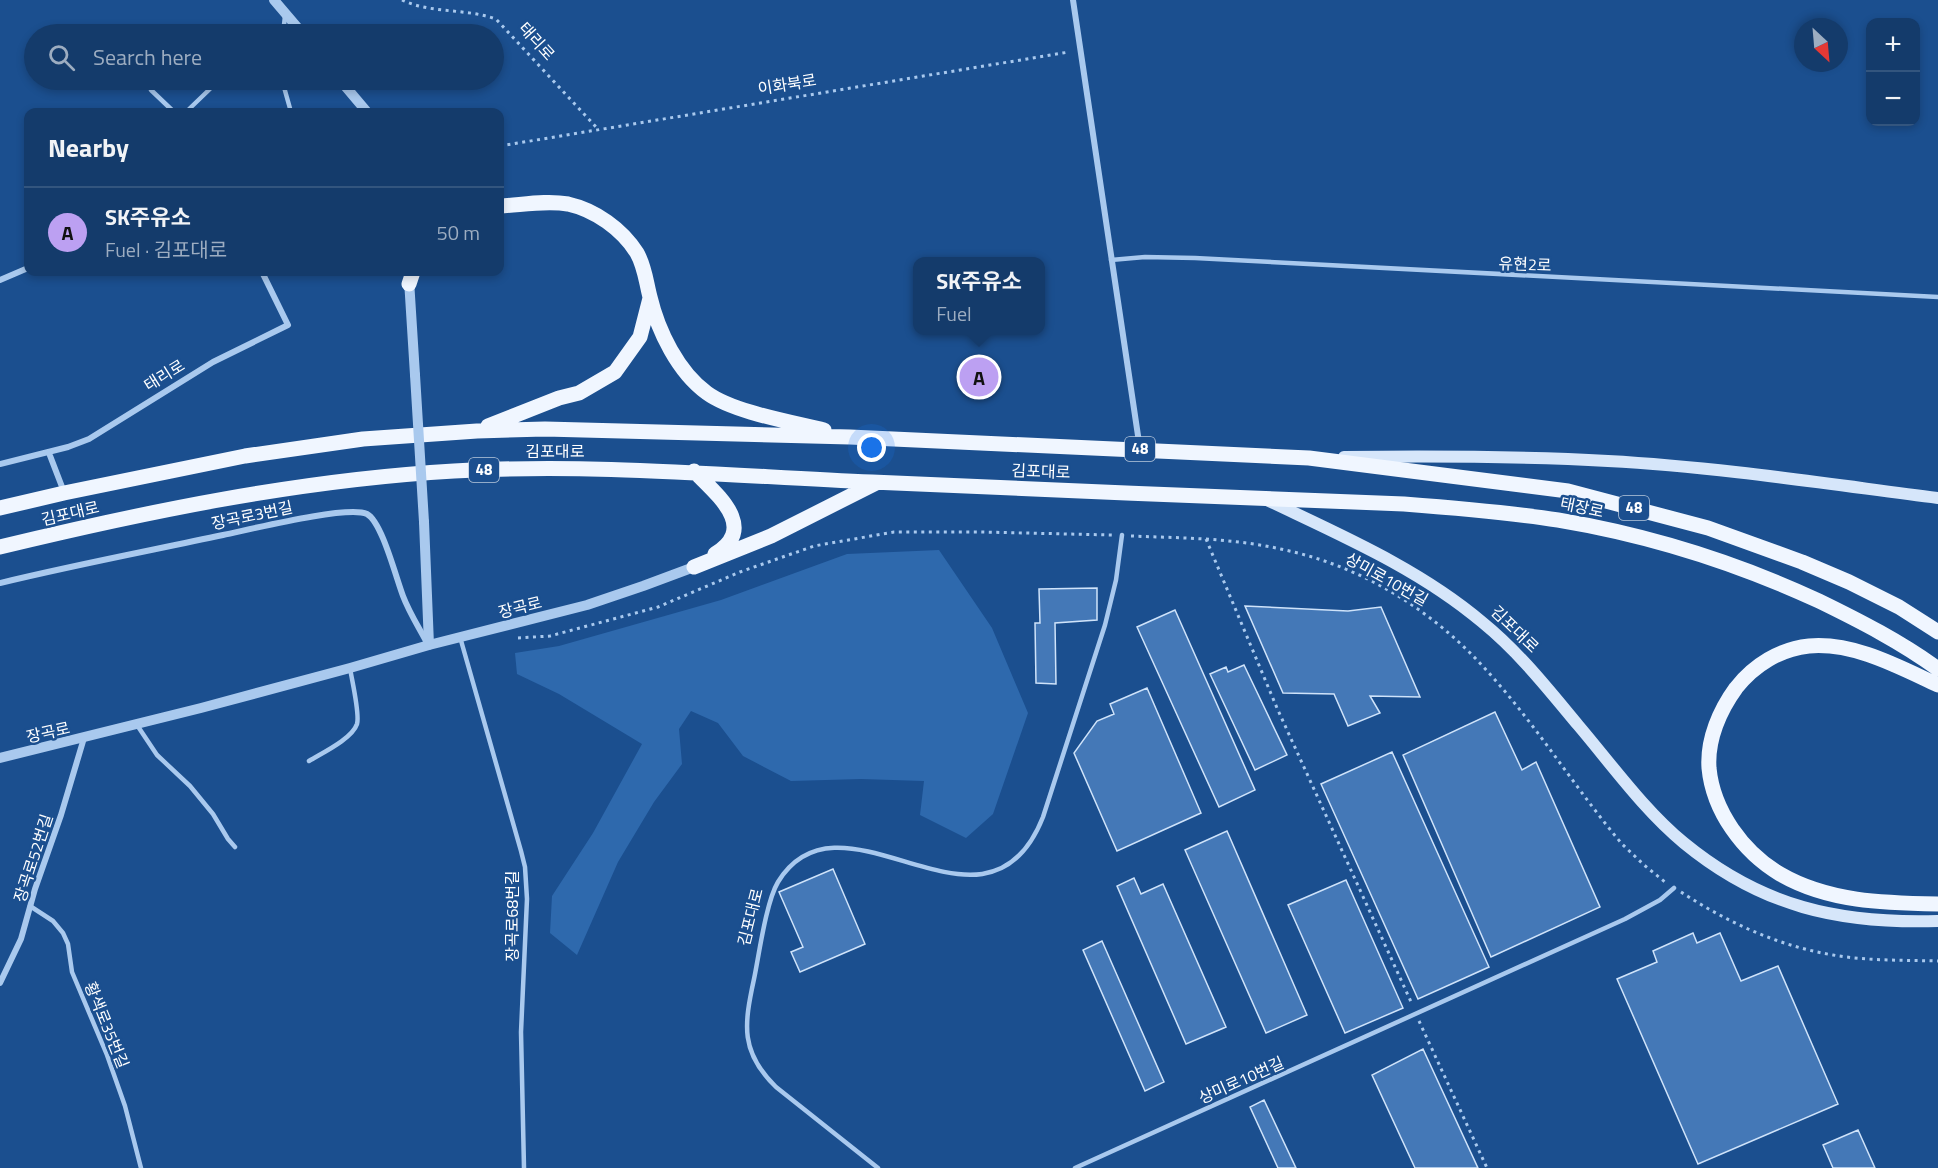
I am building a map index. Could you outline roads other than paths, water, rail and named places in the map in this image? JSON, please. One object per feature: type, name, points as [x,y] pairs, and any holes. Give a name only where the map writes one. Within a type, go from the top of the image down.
[{"type":"main road","points":[[504,206],[566,204],[586,209],[610,224],[637,254],[645,272],[650,298],[663,334],[678,363],[706,393],[731,406],[850,437]]},
{"type":"main road","points":[[477,430],[559,398],[579,393],[615,372],[640,337],[650,298]]},
{"type":"main road","name":"김포대로","points":[[0,508],[256,454],[363,439],[477,430],[544,429],[850,437],[1140,448],[1309,458],[1425,456],[1608,461],[1708,469],[1938,498]]},
{"type":"main road","name":"태장로","points":[[1309,458],[1568,491],[1708,528],[1802,562],[1849,582],[1899,607],[1938,632]]},
{"type":"main road","name":"김포대로","points":[[0,547],[258,492],[453,471],[537,468],[694,471],[878,483],[1262,498],[1407,570],[1446,594],[1483,622],[1518,655],[1642,801],[1683,842],[1726,875],[1771,898],[1818,911],[1859,919],[1938,921]]},
{"type":"main road","points":[[694,471],[726,503],[733,515],[735,528],[731,539],[723,549],[694,567]]},
{"type":"main road","points":[[694,567],[771,536],[878,483]]},
{"type":"main road","name":"태장로","points":[[1262,498],[1487,510],[1560,520],[1663,543],[1777,582],[1884,633],[1938,669]]},
{"type":"main road","points":[[1938,685],[1889,662],[1838,648],[1809,646],[1784,652],[1761,664],[1744,679],[1724,705],[1711,738],[1709,767],[1717,797],[1728,823],[1741,842],[1755,856],[1779,874],[1820,892],[1877,903],[1938,904]]},
{"type":"street","points":[[274,0],[294,24]]},
{"type":"street","points":[[1073,0],[1140,448]]},
{"type":"street","points":[[348,90],[364,108]]},
{"type":"street","points":[[0,280],[24,270]]},
{"type":"street","name":"태리로","points":[[0,464],[49,453],[89,439],[213,363],[288,325],[264,276]]},
{"type":"street","points":[[410,276],[429,645]]},
{"type":"street","points":[[49,453],[64,493]]},
{"type":"street","name":"장곡로3번길","points":[[0,583],[130,553],[320,515],[355,512],[366,514],[375,521],[403,596],[429,645]]},
{"type":"street","name":"장곡로","points":[[0,758],[137,725],[350,669],[429,645],[587,605],[694,567]]},
{"type":"street","name":"장곡로52번길","points":[[0,983],[21,939],[84,738]]},
{"type":"lane","points":[[284,24],[285,13]]},
{"type":"lane","points":[[151,90],[170,108]]},
{"type":"lane","points":[[190,108],[209,90]]},
{"type":"lane","points":[[285,90],[290,108]]},
{"type":"lane","name":"유현2로","points":[[1111,260],[1145,257],[1195,258],[1938,297]]},
{"type":"lane","name":"김포대로","points":[[878,1168],[764,1075],[755,1063],[747,1039],[751,991],[777,885],[797,860],[813,851],[829,847],[849,847],[959,876],[999,869],[1025,850],[1035,836],[1043,817],[1106,625],[1116,580],[1122,535]]},
{"type":"lane","name":"장곡로68번길","points":[[460,637],[526,873],[527,899],[521,1032],[524,1168]]},
{"type":"lane","points":[[309,761],[345,738],[357,725],[358,715],[350,669]]},
{"type":"lane","points":[[137,725],[157,755],[190,786],[213,814],[235,847]]},
{"type":"lane","name":"상미로10번길","points":[[1075,1168],[1625,919],[1660,900],[1674,888]]},
{"type":"lane","name":"황색로35번길","points":[[30,906],[53,921],[63,933],[68,944],[72,972],[107,1055],[125,1106],[141,1168]]},
{"type":"place","name":"SK주유소","points":[[979,377]]}]
